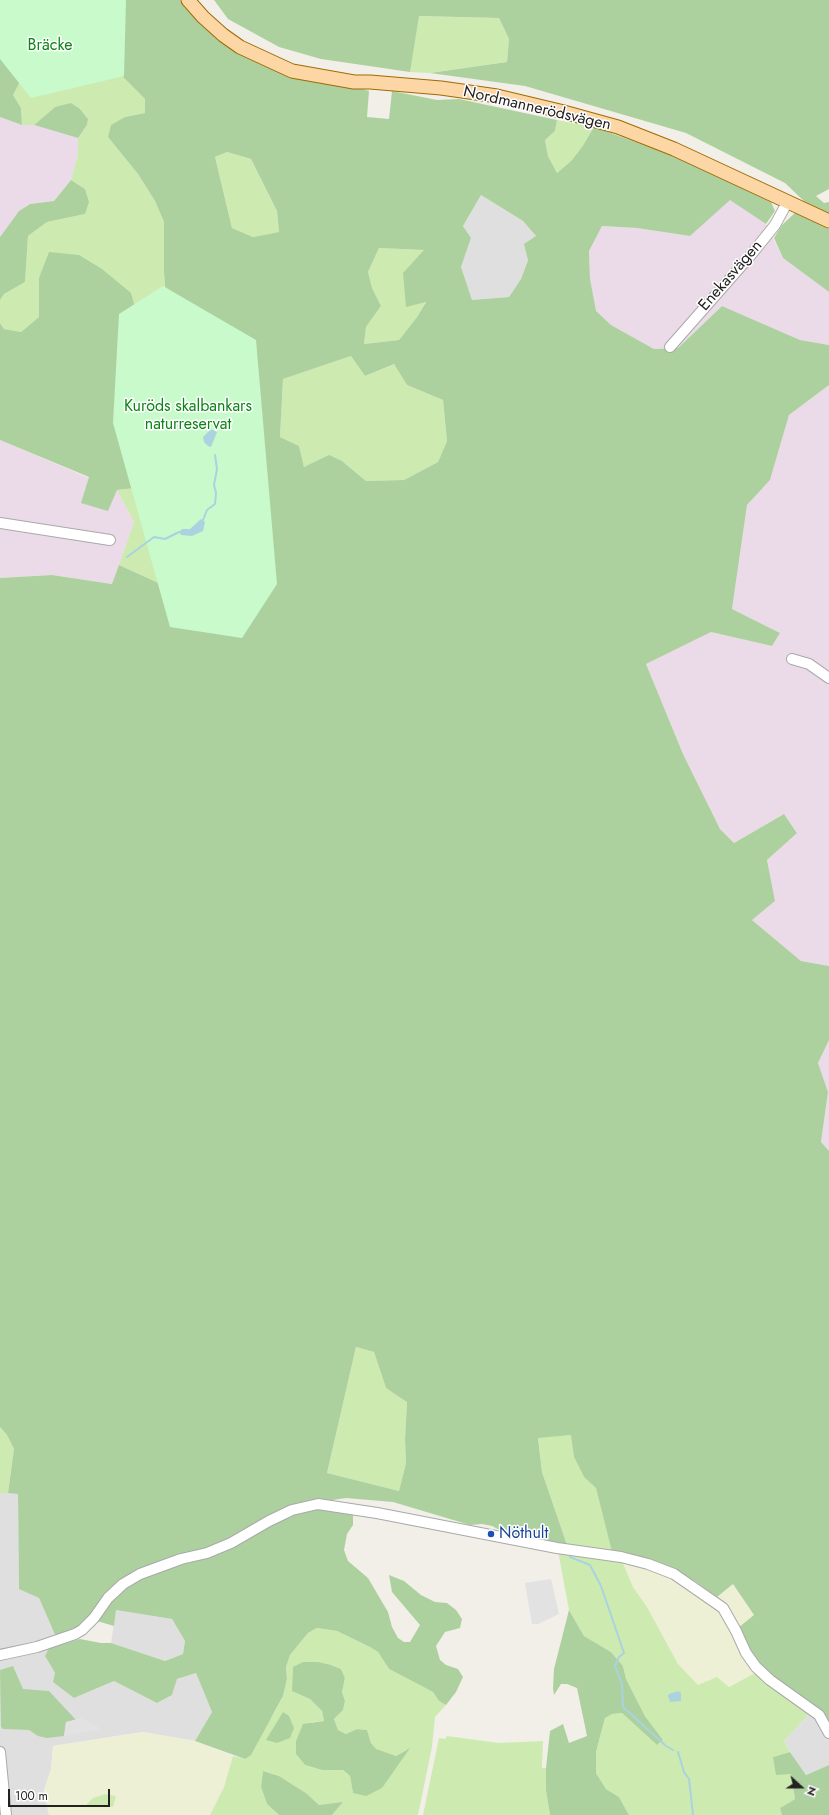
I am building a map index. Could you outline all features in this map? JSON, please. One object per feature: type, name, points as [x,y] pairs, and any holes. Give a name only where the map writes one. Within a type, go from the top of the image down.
[{"type":"main road","name":"Nordmannerödsvägen","points":[[188,0],[203,17],[223,35],[240,47],[267,61],[292,71],[318,77],[354,82],[441,88],[497,96],[618,127],[674,149],[829,221]]},
{"type":"main road","name":"Nordmannerödsvägen","points":[[199,0],[218,20],[236,34],[254,46],[278,58],[356,77],[370,82]]},
{"type":"street","name":"Enekasvägen","points":[[670,347],[750,256],[775,225],[788,201]]},
{"type":"street","points":[[0,523],[110,540]]},
{"type":"street","points":[[792,659],[809,664],[829,678]]},
{"type":"street","points":[[0,1655],[37,1647],[74,1634],[82,1630],[94,1618],[108,1598],[123,1584],[157,1568],[181,1559],[207,1553],[231,1543],[269,1521],[292,1510],[318,1504],[377,1513],[557,1548],[621,1557],[648,1564],[674,1574],[723,1608],[746,1653],[756,1667],[770,1680],[819,1714],[829,1732]]},
{"type":"street","points":[[0,1752],[6,1815]]},
{"type":"shaded area","points":[[0,117],[22,125],[34,125],[78,138],[78,154],[71,180],[54,201],[30,204],[19,211],[0,237]]},
{"type":"shaded area","points":[[481,195],[523,221],[536,236],[521,279],[509,297],[472,300],[461,267],[471,238],[463,226]]},
{"type":"shaded area","points":[[730,199],[766,224],[783,258],[829,292],[829,345],[800,340],[722,306],[678,348],[654,349],[611,325],[595,311],[590,279],[589,251],[602,226],[637,228],[690,236]]},
{"type":"shaded area","points":[[829,385],[829,966],[801,961],[752,920],[775,901],[767,860],[797,832],[784,814],[734,843],[720,829],[683,754],[646,664],[711,632],[772,646],[780,633],[732,609],[747,505],[770,480],[789,415]]},
{"type":"shaded area","points":[[0,440],[117,490],[134,522],[113,584],[52,575],[0,578]]},
{"type":"shaded area","points":[[829,1040],[829,1151],[821,1142],[828,1092],[818,1063]]},
{"type":"shaded area","points":[[0,1493],[18,1493],[19,1588],[39,1598],[56,1637],[45,1656],[55,1673],[74,1698],[114,1681],[157,1703],[172,1695],[177,1679],[196,1673],[212,1712],[195,1741],[143,1732],[53,1746],[51,1769],[44,1790],[49,1815],[3,1815],[0,1799]]},
{"type":"shaded area","points":[[551,1579],[559,1614],[538,1624],[532,1624],[525,1583]]},
{"type":"shaded area","points":[[116,1610],[172,1619],[185,1641],[183,1654],[165,1661],[111,1643]]},
{"type":"shaded area","points":[[810,1713],[820,1723],[829,1737],[829,1765],[806,1775],[784,1741]]},
{"type":"shaded area","points":[[81,1718],[99,1727],[99,1730],[64,1736],[66,1722]]},
{"type":"green space","points":[[0,0],[25,72],[13,95],[21,108],[22,125],[0,117]]},
{"type":"green space","name":"Bräcke","points":[[0,0],[126,0],[124,76],[31,98],[0,59]]},
{"type":"green space","points":[[94,0],[124,78],[145,99],[145,113],[125,117],[108,137],[138,174],[155,201],[164,222],[164,272],[189,597],[119,565],[134,522],[117,490],[153,486],[39,278],[39,317],[21,332],[4,329],[0,323],[0,300],[4,294],[25,282],[28,236],[47,222],[85,214],[85,189],[71,180],[78,154],[78,138],[87,125],[88,119],[80,109],[55,107],[34,125],[22,125],[21,108],[13,95],[25,71]]},
{"type":"green space","points":[[94,0],[180,0],[185,8],[214,34],[242,53],[369,91],[367,117],[389,119],[392,91],[437,100],[459,99],[557,120],[555,131],[545,140],[548,156],[557,173],[571,161],[582,147],[594,127],[680,158],[771,202],[775,211],[766,224],[730,200],[690,236],[637,228],[602,226],[589,251],[590,279],[596,311],[611,325],[654,349],[678,348],[722,306],[800,340],[829,345],[829,385],[789,415],[770,480],[747,505],[732,609],[780,633],[772,646],[711,632],[646,664],[683,754],[720,829],[734,843],[784,814],[797,833],[767,860],[775,901],[752,920],[801,961],[829,966],[829,1040],[818,1063],[828,1092],[821,1142],[829,1151],[829,1724],[772,1678],[748,1652],[738,1628],[754,1615],[733,1584],[717,1597],[695,1581],[669,1568],[612,1552],[596,1488],[584,1477],[574,1457],[571,1435],[538,1438],[542,1472],[567,1545],[511,1536],[492,1526],[482,1524],[470,1525],[393,1502],[346,1498],[319,1502],[229,1540],[121,1580],[105,1595],[92,1616],[80,1628],[56,1637],[39,1598],[19,1589],[18,1494],[8,1493],[14,1449],[7,1435],[0,1427],[0,578],[52,575],[112,584],[119,565],[189,597],[164,272],[164,222],[155,201],[138,174],[108,137],[111,125],[125,117],[145,113],[145,99],[124,78],[107,53]],"holes":[[[227,152],[251,159],[277,211],[279,232],[253,237],[232,228],[215,157]],[[481,195],[523,221],[536,236],[524,244],[528,260],[521,279],[509,297],[472,300],[461,267],[471,238],[463,226]],[[379,248],[424,250],[403,273],[406,307],[426,302],[417,317],[399,340],[364,344],[366,327],[381,306],[372,288],[368,272]],[[351,356],[365,376],[394,364],[407,385],[443,400],[447,441],[438,462],[404,480],[366,481],[342,461],[329,455],[304,467],[299,446],[280,437],[283,379]],[[356,1347],[374,1352],[386,1388],[407,1402],[405,1439],[406,1463],[399,1491],[327,1473]]]},
{"type":"green space","points":[[214,0],[829,0],[829,189],[816,196],[824,203],[829,202],[829,213],[807,204],[785,183],[686,133],[525,86],[430,73],[507,62],[509,39],[499,18],[419,16],[410,72],[321,59],[279,47],[228,19]]},
{"type":"green space","points":[[418,16],[499,18],[509,39],[507,62],[430,73],[410,72]]},
{"type":"green space","points":[[71,103],[80,109],[88,119],[87,125],[78,138],[34,125],[55,107]]},
{"type":"green space","points":[[557,120],[594,127],[582,147],[571,161],[557,173],[548,156],[545,140],[555,131]]},
{"type":"green space","points":[[227,152],[251,159],[277,211],[279,232],[253,237],[232,228],[215,157]]},
{"type":"green space","points":[[71,180],[85,189],[89,202],[85,214],[47,222],[28,236],[25,282],[4,294],[0,300],[0,237],[19,211],[30,204],[54,201]]},
{"type":"green space","points":[[796,212],[829,229],[829,292],[783,258],[774,238],[782,225]]},
{"type":"green space","points":[[379,248],[424,250],[426,301],[417,317],[399,340],[364,344],[366,327],[381,306],[372,288],[368,272]]},
{"type":"green space","points":[[49,252],[79,255],[102,269],[131,293],[140,326],[153,486],[117,490],[108,511],[81,503],[89,477],[0,440],[0,323],[4,329],[21,332],[39,317],[39,278]]},
{"type":"green space","name":"Kuröds skalbankars naturreservat","points":[[163,286],[256,340],[277,584],[242,638],[170,627],[113,423],[119,314]]},
{"type":"green space","points":[[351,356],[365,376],[394,364],[407,385],[443,400],[447,441],[438,462],[404,480],[366,481],[342,461],[304,467],[299,446],[280,437],[283,379]]},
{"type":"green space","points":[[356,1347],[374,1352],[386,1388],[407,1401],[405,1439],[406,1463],[399,1491],[327,1473]]},
{"type":"green space","points":[[0,1427],[7,1435],[14,1449],[8,1493],[0,1493]]},
{"type":"green space","points":[[572,1435],[574,1457],[584,1477],[596,1487],[612,1552],[567,1545],[542,1472],[538,1437]]},
{"type":"green space","points":[[322,1509],[353,1513],[353,1525],[347,1534],[344,1550],[348,1561],[368,1578],[388,1612],[392,1627],[398,1638],[404,1642],[410,1642],[420,1625],[392,1592],[389,1575],[404,1581],[421,1595],[435,1602],[447,1603],[456,1610],[462,1619],[460,1628],[445,1632],[436,1646],[440,1660],[446,1665],[458,1669],[463,1677],[456,1692],[446,1705],[439,1701],[433,1692],[389,1669],[378,1652],[370,1647],[337,1631],[317,1628],[308,1633],[290,1655],[286,1667],[287,1679],[283,1696],[251,1755],[245,1759],[195,1741],[212,1712],[196,1673],[177,1679],[172,1695],[157,1703],[114,1681],[74,1698],[53,1682],[55,1673],[45,1656],[49,1648],[80,1639],[101,1643],[111,1643],[165,1661],[183,1654],[185,1641],[172,1619],[116,1610],[114,1626],[97,1621],[108,1605],[127,1584],[287,1516],[309,1510]]},
{"type":"green space","points":[[558,1551],[621,1559],[633,1587],[647,1607],[678,1664],[698,1685],[717,1677],[729,1687],[755,1673],[810,1713],[784,1741],[790,1752],[773,1757],[791,1774],[795,1799],[780,1808],[782,1815],[629,1815],[619,1797],[606,1789],[596,1773],[596,1752],[605,1718],[612,1714],[622,1713],[657,1745],[663,1740],[645,1716],[626,1679],[623,1666],[611,1652],[584,1636],[569,1610]]},
{"type":"green space","points":[[621,1559],[668,1574],[713,1602],[733,1584],[754,1616],[738,1628],[755,1673],[728,1687],[717,1677],[698,1685],[678,1664],[647,1607],[633,1587]]},
{"type":"green space","points":[[569,1610],[584,1636],[611,1652],[623,1666],[626,1679],[645,1716],[663,1740],[657,1745],[622,1713],[612,1714],[605,1718],[596,1752],[596,1773],[606,1789],[619,1797],[629,1815],[550,1815],[546,1790],[546,1768],[550,1731],[563,1724],[569,1743],[587,1736],[577,1688],[567,1684],[561,1684],[554,1695],[553,1688],[554,1669]]},
{"type":"green space","points":[[317,1628],[337,1631],[370,1647],[378,1652],[389,1669],[433,1692],[439,1701],[446,1705],[435,1717],[432,1747],[418,1815],[332,1815],[342,1803],[319,1805],[306,1793],[279,1776],[263,1771],[261,1787],[267,1804],[279,1815],[210,1815],[224,1787],[233,1756],[245,1759],[276,1710],[283,1696],[287,1679],[286,1667],[290,1655],[308,1633]],"holes":[[[331,1665],[341,1669],[345,1678],[342,1692],[345,1701],[343,1710],[334,1719],[338,1730],[346,1734],[357,1729],[367,1730],[371,1743],[376,1750],[396,1756],[409,1748],[353,1793],[350,1776],[343,1770],[322,1770],[305,1765],[296,1754],[296,1741],[312,1722],[324,1721],[322,1711],[310,1699]]]},
{"type":"green space","points":[[303,1662],[318,1662],[341,1669],[345,1678],[342,1692],[345,1701],[343,1710],[334,1719],[338,1730],[346,1734],[357,1729],[367,1730],[371,1743],[376,1749],[396,1756],[410,1748],[382,1788],[366,1796],[353,1793],[350,1776],[343,1770],[322,1770],[305,1765],[296,1754],[296,1741],[303,1724],[324,1721],[322,1711],[310,1699],[292,1691],[293,1667]]},
{"type":"green space","points":[[13,1666],[23,1689],[49,1691],[76,1720],[66,1722],[64,1736],[47,1738],[38,1736],[29,1730],[3,1729],[1,1727],[0,1670]]},
{"type":"green space","points":[[283,1712],[289,1716],[294,1728],[290,1738],[277,1743],[266,1740]]},
{"type":"green space","points":[[143,1732],[195,1741],[233,1756],[224,1787],[210,1815],[49,1815],[44,1790],[51,1769],[53,1746]]},
{"type":"green space","points":[[447,1736],[499,1743],[543,1741],[542,1768],[546,1768],[546,1790],[550,1815],[423,1815],[439,1738],[445,1739]]},
{"type":"green space","points":[[790,1752],[806,1775],[829,1765],[829,1815],[782,1815],[780,1808],[795,1799],[791,1774],[776,1775],[773,1757]]},
{"type":"green space","points":[[263,1771],[279,1776],[306,1793],[319,1805],[343,1802],[332,1815],[279,1815],[267,1804],[261,1787]]},
{"type":"green space","points":[[105,1794],[116,1796],[113,1807],[86,1805],[93,1798]]},
{"type":"water","points":[[211,429],[217,432],[211,447],[204,442],[203,437]]},
{"type":"water","points":[[201,519],[205,522],[203,531],[192,536],[181,535],[179,532],[182,529],[190,529]]},
{"type":"water","points":[[678,1691],[681,1693],[681,1701],[670,1702],[668,1696],[669,1694]]},
{"type":"waterway","points":[[203,520],[207,510],[215,504],[216,493],[214,485],[217,469],[215,455]]},
{"type":"waterway","points":[[127,557],[154,537],[165,539],[179,532]]},
{"type":"waterway","points":[[570,1557],[590,1565],[601,1586],[624,1653],[619,1657],[615,1666],[622,1684],[623,1707],[666,1746],[673,1750]]},
{"type":"waterway","points":[[678,1752],[684,1772],[689,1779],[693,1815]]},
{"type":"place","name":"Nöthult","points":[[491,1534]]}]
